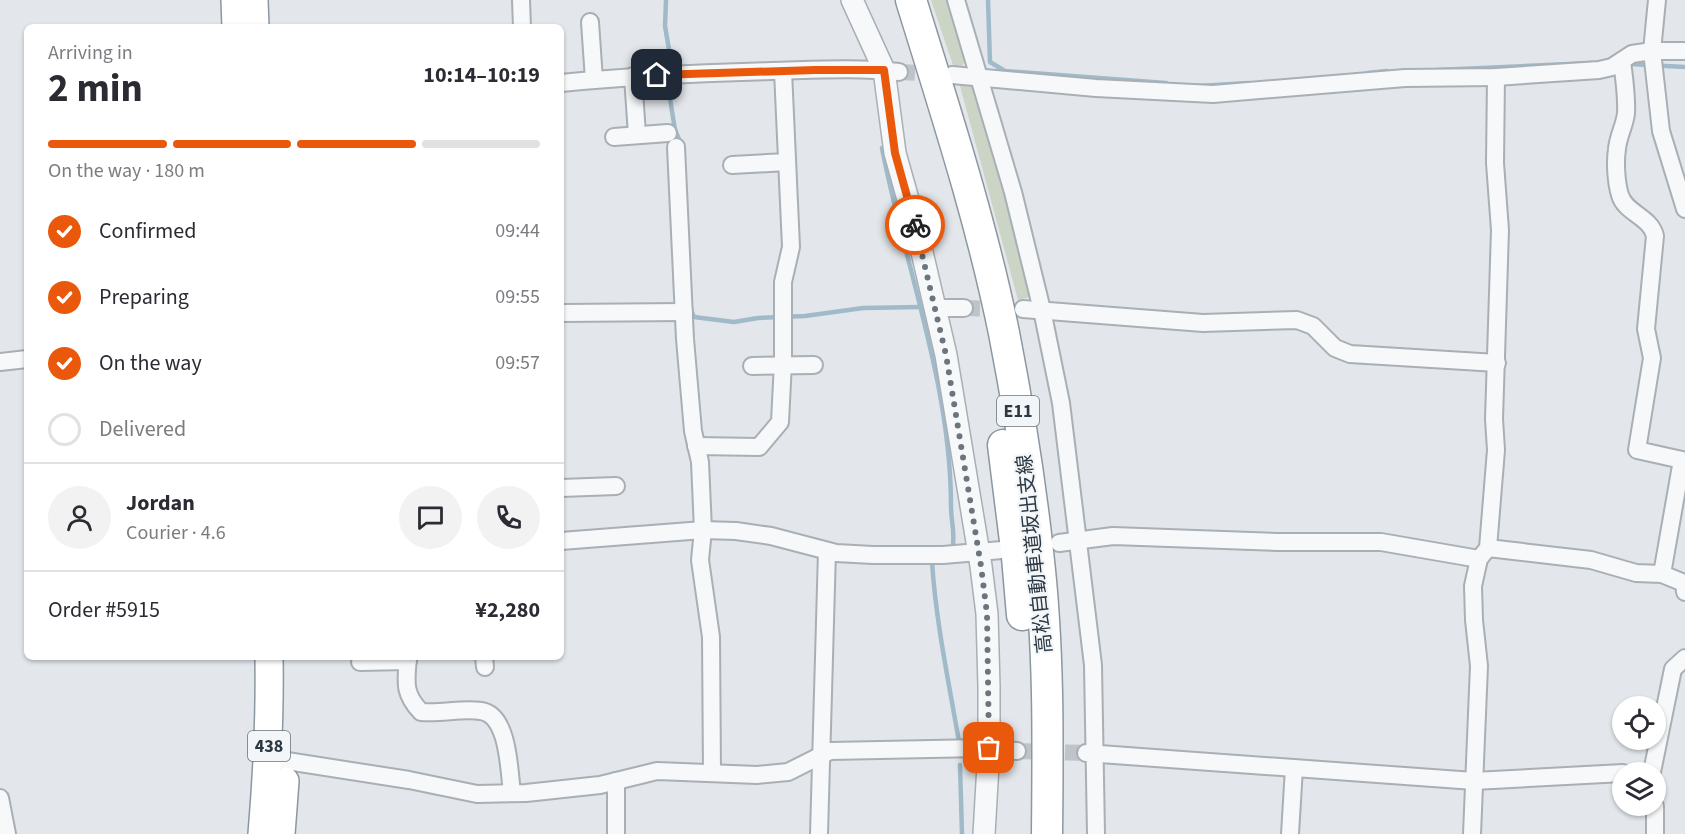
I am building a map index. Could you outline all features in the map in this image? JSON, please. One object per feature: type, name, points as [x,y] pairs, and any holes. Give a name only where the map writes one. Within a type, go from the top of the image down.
[{"type":"highway","points":[[235,0],[236,24]]},
{"type":"highway","points":[[254,0],[255,24]]},
{"type":"highway","name":"高松自動車道坂出支線","points":[[890,0],[962,245],[983,335],[1000,428],[1017,557],[1023,630],[1027,705],[1026,834]]},
{"type":"highway","name":"高松自動車道坂出支線","points":[[911,0],[955,140],[981,236],[1049,549],[1047,834]]},
{"type":"highway","points":[[1049,549],[1067,834]]},
{"type":"highway","name":"438","points":[[269,660],[281,834]]},
{"type":"highway","name":"438","points":[[262,834],[277,759],[287,660]]},
{"type":"street","points":[[521,0],[522,24]]},
{"type":"street","points":[[852,0],[891,71],[895,153],[935,308],[952,390],[978,553],[987,614],[989,748],[984,834]]},
{"type":"street","points":[[956,0],[1013,192],[1042,310],[1061,403],[1093,665],[1090,754],[1096,834]]},
{"type":"street","points":[[1657,0],[1656,58],[1661,131],[1685,209]]},
{"type":"street","points":[[590,22],[594,80]]},
{"type":"street","points":[[952,75],[1096,88],[1213,94],[1405,78],[1496,77],[1599,70],[1623,62],[1632,54],[1656,58],[1685,51]]},
{"type":"street","points":[[1623,62],[1626,113],[1617,149],[1618,189],[1621,199],[1628,208],[1654,229],[1655,236],[1646,329],[1652,358],[1637,450],[1682,460],[1662,574]]},
{"type":"street","points":[[564,83],[633,76],[783,71],[891,71]]},
{"type":"street","points":[[696,446],[759,447],[780,422],[783,282],[791,247],[783,71]]},
{"type":"street","points":[[633,76],[638,135]]},
{"type":"street","points":[[1472,834],[1479,666],[1473,586],[1483,553],[1496,450],[1494,419],[1500,230],[1495,163],[1496,77]]},
{"type":"street","points":[[614,137],[638,135],[672,140],[693,431],[700,462],[703,530],[700,560],[711,637],[712,773]]},
{"type":"street","points":[[732,165],[787,162]]},
{"type":"street","points":[[935,308],[964,308]]},
{"type":"street","points":[[1023,309],[1203,323],[1297,320],[1313,326],[1335,348],[1350,354],[1497,363]]},
{"type":"street","points":[[564,313],[684,312]]},
{"type":"street","points":[[0,362],[24,359]]},
{"type":"street","points":[[752,366],[813,364]]},
{"type":"street","points":[[564,488],[616,486]]},
{"type":"street","points":[[564,541],[703,530],[736,531],[771,536],[827,551],[873,555],[978,553],[1002,550]]},
{"type":"street","points":[[1049,549],[1077,540],[1113,536],[1276,542],[1381,542],[1483,553],[1592,560],[1636,573],[1662,574],[1684,583],[1685,592]]},
{"type":"street","points":[[819,834],[827,551]]},
{"type":"street","points":[[1654,762],[1674,669],[1685,658]]},
{"type":"street","points":[[360,662],[392,660]]},
{"type":"street","points":[[408,660],[405,688],[412,702],[421,712],[435,714],[484,711],[496,719],[503,731],[512,793]]},
{"type":"street","points":[[277,759],[409,780],[477,794],[600,785],[657,771],[757,775],[788,772],[830,751],[989,748],[1017,751]]},
{"type":"street","points":[[1090,754],[1474,781],[1612,773]]},
{"type":"street","points":[[1290,834],[1294,768]]},
{"type":"street","points":[[616,781],[616,834]]},
{"type":"street","points":[[0,798],[7,834]]},
{"type":"street","points":[[1655,834],[1656,816]]},
{"type":"green space","points":[[931,0],[949,0],[968,57],[960,69],[955,71]]},
{"type":"green space","points":[[967,84],[974,86],[1033,291],[1030,297],[1018,300],[960,86]]},
{"type":"waterway","points":[[666,0],[665,26],[672,67]]},
{"type":"waterway","points":[[988,0],[990,62],[1005,71],[1166,83]]},
{"type":"waterway","points":[[1437,70],[1591,63]]},
{"type":"waterway","points":[[1630,64],[1685,67]]},
{"type":"waterway","points":[[1368,73],[1387,71]]},
{"type":"waterway","points":[[667,80],[675,130],[681,144]]},
{"type":"waterway","points":[[1198,86],[1249,83]]},
{"type":"waterway","points":[[882,148],[925,326],[943,415],[949,460],[952,551]]},
{"type":"waterway","points":[[690,308],[694,317],[734,322],[863,308],[921,307]]},
{"type":"waterway","points":[[934,562],[932,562],[936,608],[959,742]]},
{"type":"waterway","points":[[960,765],[962,834]]},
{"type":"tunnel","points":[[899,72],[939,74]]},
{"type":"tunnel","points":[[964,308],[1004,309]]},
{"type":"tunnel","points":[[1017,751],[1086,753]]},
{"type":"way so far","points":[[915,225],[946,355],[981,566],[987,614],[989,748]]},
{"type":"route","points":[[657,75],[884,70],[895,153],[915,225]]}]
